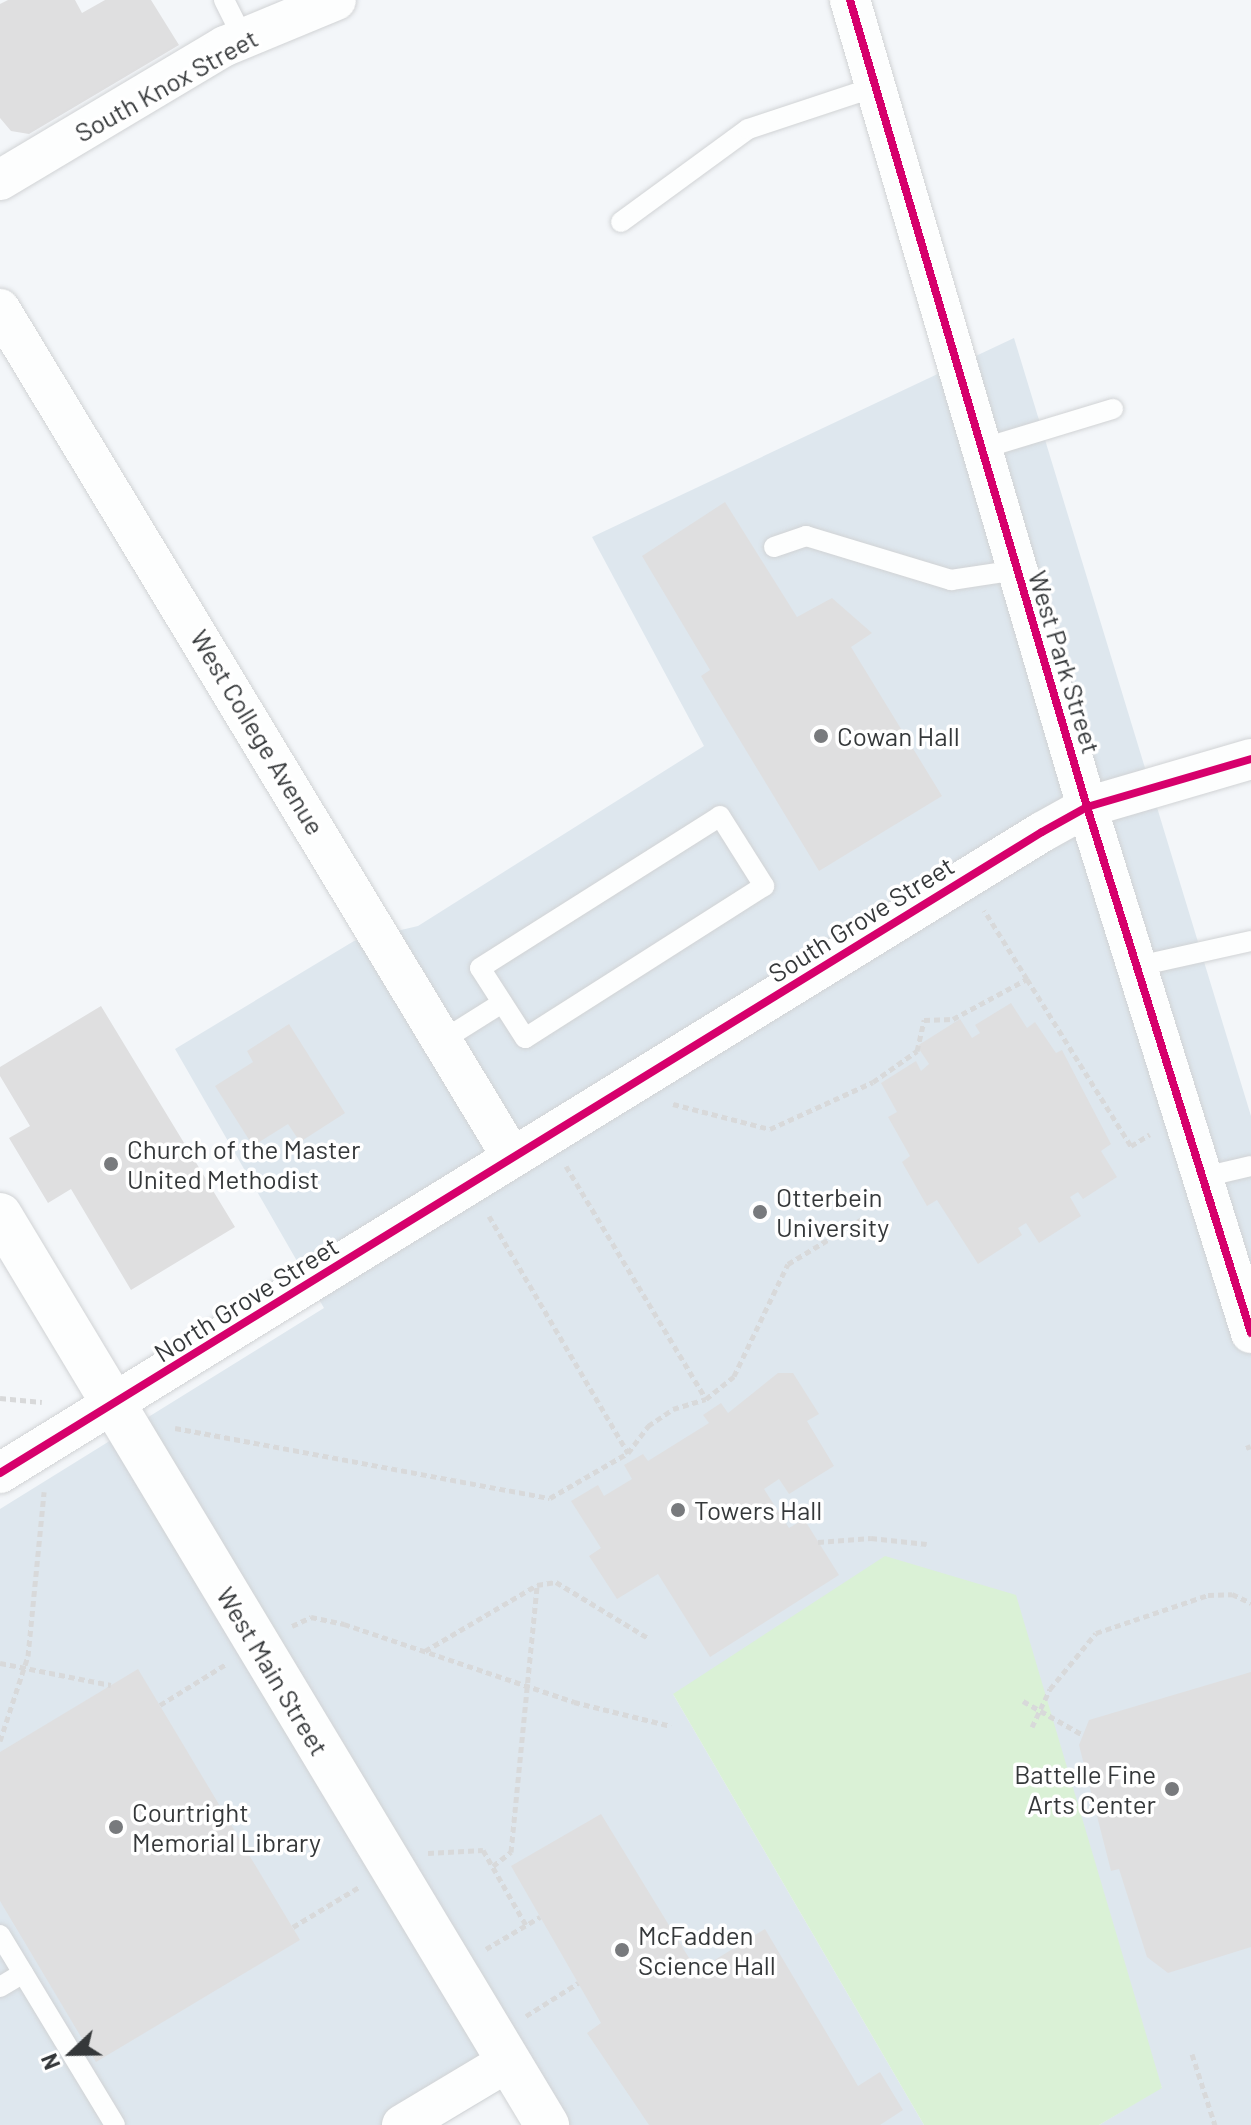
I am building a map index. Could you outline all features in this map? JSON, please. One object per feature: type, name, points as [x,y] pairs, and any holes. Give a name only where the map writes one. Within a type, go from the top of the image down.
[{"type":"main road","name":"West Main Street","points":[[0,1215],[114,1404],[512,2042],[547,2125]]},
{"type":"street","name":"West Park Street","points":[[850,0],[1087,807],[1251,1333]]},
{"type":"street","name":"South Knox Street","points":[[0,180],[243,38],[332,1]]},
{"type":"street","name":"West College Avenue","points":[[0,309],[512,1157]]},
{"type":"street","name":"South Grove Street","points":[[512,1157],[1087,807],[1251,759]]},
{"type":"street","name":"North Grove Street","points":[[0,1473],[512,1157]]},
{"type":"street","points":[[402,2125],[512,2042]]},
{"type":"lane","points":[[224,0],[243,38]]},
{"type":"lane","points":[[621,222],[748,129],[875,87]]},
{"type":"lane","points":[[981,449],[1113,409]]},
{"type":"lane","points":[[774,547],[806,536],[951,580],[1016,570]]},
{"type":"lane","points":[[720,816],[764,886],[525,1038],[502,1003],[480,968],[720,816]]},
{"type":"lane","points":[[1138,966],[1251,941]]},
{"type":"lane","points":[[443,1040],[502,1003]]},
{"type":"lane","points":[[1204,1177],[1251,1166]]},
{"type":"lane","points":[[0,1935],[115,2125]]},
{"type":"lane","points":[[0,1987],[23,1973]]},
{"type":"path","points":[[979,903],[1131,1146],[1150,1134]]},
{"type":"path","points":[[657,1100],[770,1129],[873,1082],[917,1051],[924,1020],[932,1016],[953,1019],[1027,979]]},
{"type":"path","points":[[562,1159],[706,1399]]},
{"type":"path","points":[[484,1207],[628,1453]]},
{"type":"path","points":[[167,1426],[550,1498],[628,1453],[648,1426],[673,1409],[706,1399],[734,1376],[788,1264],[862,1219]]},
{"type":"path","points":[[0,1398],[55,1403]]},
{"type":"path","points":[[0,1741],[22,1670],[46,1478]]},
{"type":"path","points":[[818,1542],[871,1538],[927,1544]]},
{"type":"path","points":[[424,1651],[537,1585],[556,1582],[648,1638]]},
{"type":"path","points":[[493,1866],[511,1852],[537,1585]]},
{"type":"path","points":[[1032,1727],[1039,1710],[1096,1633],[1208,1595],[1232,1594],[1251,1603]]},
{"type":"path","points":[[279,1631],[311,1617],[529,1686],[671,1726]]},
{"type":"path","points":[[0,1663],[22,1670],[111,1685]]},
{"type":"path","points":[[160,1705],[225,1664]]},
{"type":"path","points":[[1023,1701],[1083,1735]]},
{"type":"path","points":[[415,1857],[483,1850],[526,1925]]},
{"type":"path","points":[[293,1927],[359,1887]]},
{"type":"path","points":[[474,1955],[540,1917]]},
{"type":"path","points":[[512,2042],[578,1983]]},
{"type":"path","points":[[1192,2054],[1215,2125]]},
{"type":"shaded area","name":"Otterbein University","points":[[1014,338],[1251,1116],[1251,2125],[1099,2125],[1162,2087],[673,1694],[924,2125],[567,2125],[534,2070],[443,2125],[0,2125],[0,1509],[324,1308],[175,1049],[354,941],[418,926],[704,746],[592,537]]},
{"type":"green space","points":[[885,1556],[1016,1595],[1162,2088],[1099,2125],[924,2125],[673,1694]]},
{"type":"building","points":[[8,0],[75,0],[82,13],[105,0],[151,0],[179,45],[29,134],[11,131],[0,118],[0,4]]},
{"type":"building","name":"Cowan Hall","points":[[725,502],[797,617],[832,598],[872,633],[851,647],[942,796],[819,871],[701,676],[710,670],[642,556]]},
{"type":"building","points":[[1011,1003],[1027,1028],[1035,1022],[1056,1053],[1062,1050],[1111,1144],[1101,1151],[1117,1177],[1083,1199],[1078,1192],[1070,1197],[1081,1216],[1039,1243],[1026,1223],[1018,1228],[1022,1235],[978,1264],[937,1200],[927,1206],[902,1162],[910,1156],[888,1117],[897,1112],[881,1083],[916,1061],[921,1071],[929,1064],[917,1046],[960,1019],[972,1038],[980,1033],[975,1025]]},
{"type":"building","name":"Church of the Master United Methodist","points":[[101,1006],[235,1227],[131,1290],[71,1189],[48,1203],[9,1138],[30,1126],[0,1076],[0,1067]]},
{"type":"building","points":[[289,1024],[345,1113],[300,1142],[288,1124],[253,1146],[215,1086],[253,1062],[247,1051]]},
{"type":"building","name":"Towers Hall","points":[[778,1373],[793,1373],[819,1414],[807,1421],[834,1466],[789,1494],[779,1479],[764,1489],[789,1528],[804,1519],[839,1575],[710,1657],[658,1574],[617,1599],[589,1556],[601,1548],[571,1501],[598,1485],[604,1496],[632,1479],[624,1465],[643,1454],[648,1461],[709,1423],[703,1415],[721,1403],[728,1413]]},
{"type":"building","name":"Courtright Memorial Library","points":[[138,1669],[300,1940],[96,2062],[0,1901],[0,1752]]},
{"type":"building","name":"Battelle Fine Arts Center","points":[[1251,1672],[1251,1947],[1168,1973],[1147,1957],[1119,1869],[1111,1871],[1079,1745],[1089,1720]]},
{"type":"building","name":"McFadden Science Hall","points":[[601,1814],[697,1971],[765,1929],[858,2086],[880,2072],[903,2110],[880,2125],[649,2125],[587,2033],[601,2023],[511,1866]]},
{"type":"cycle path","points":[[850,0],[1087,807],[1251,1333]]},
{"type":"cycle path","points":[[0,1473],[1042,832],[1087,807],[1251,759]]},
{"type":"place","name":"Cowan Hall","points":[[821,736]]},
{"type":"place","name":"Church of the Master United Methodist","points":[[111,1164]]},
{"type":"place","name":"Otterbein University","points":[[760,1212]]},
{"type":"place","name":"Towers Hall","points":[[678,1510]]},
{"type":"place","name":"Battelle Fine Arts Center","points":[[1172,1789]]},
{"type":"place","name":"Courtright Memorial Library","points":[[116,1827]]},
{"type":"place","name":"McFadden Science Hall","points":[[622,1950]]}]
